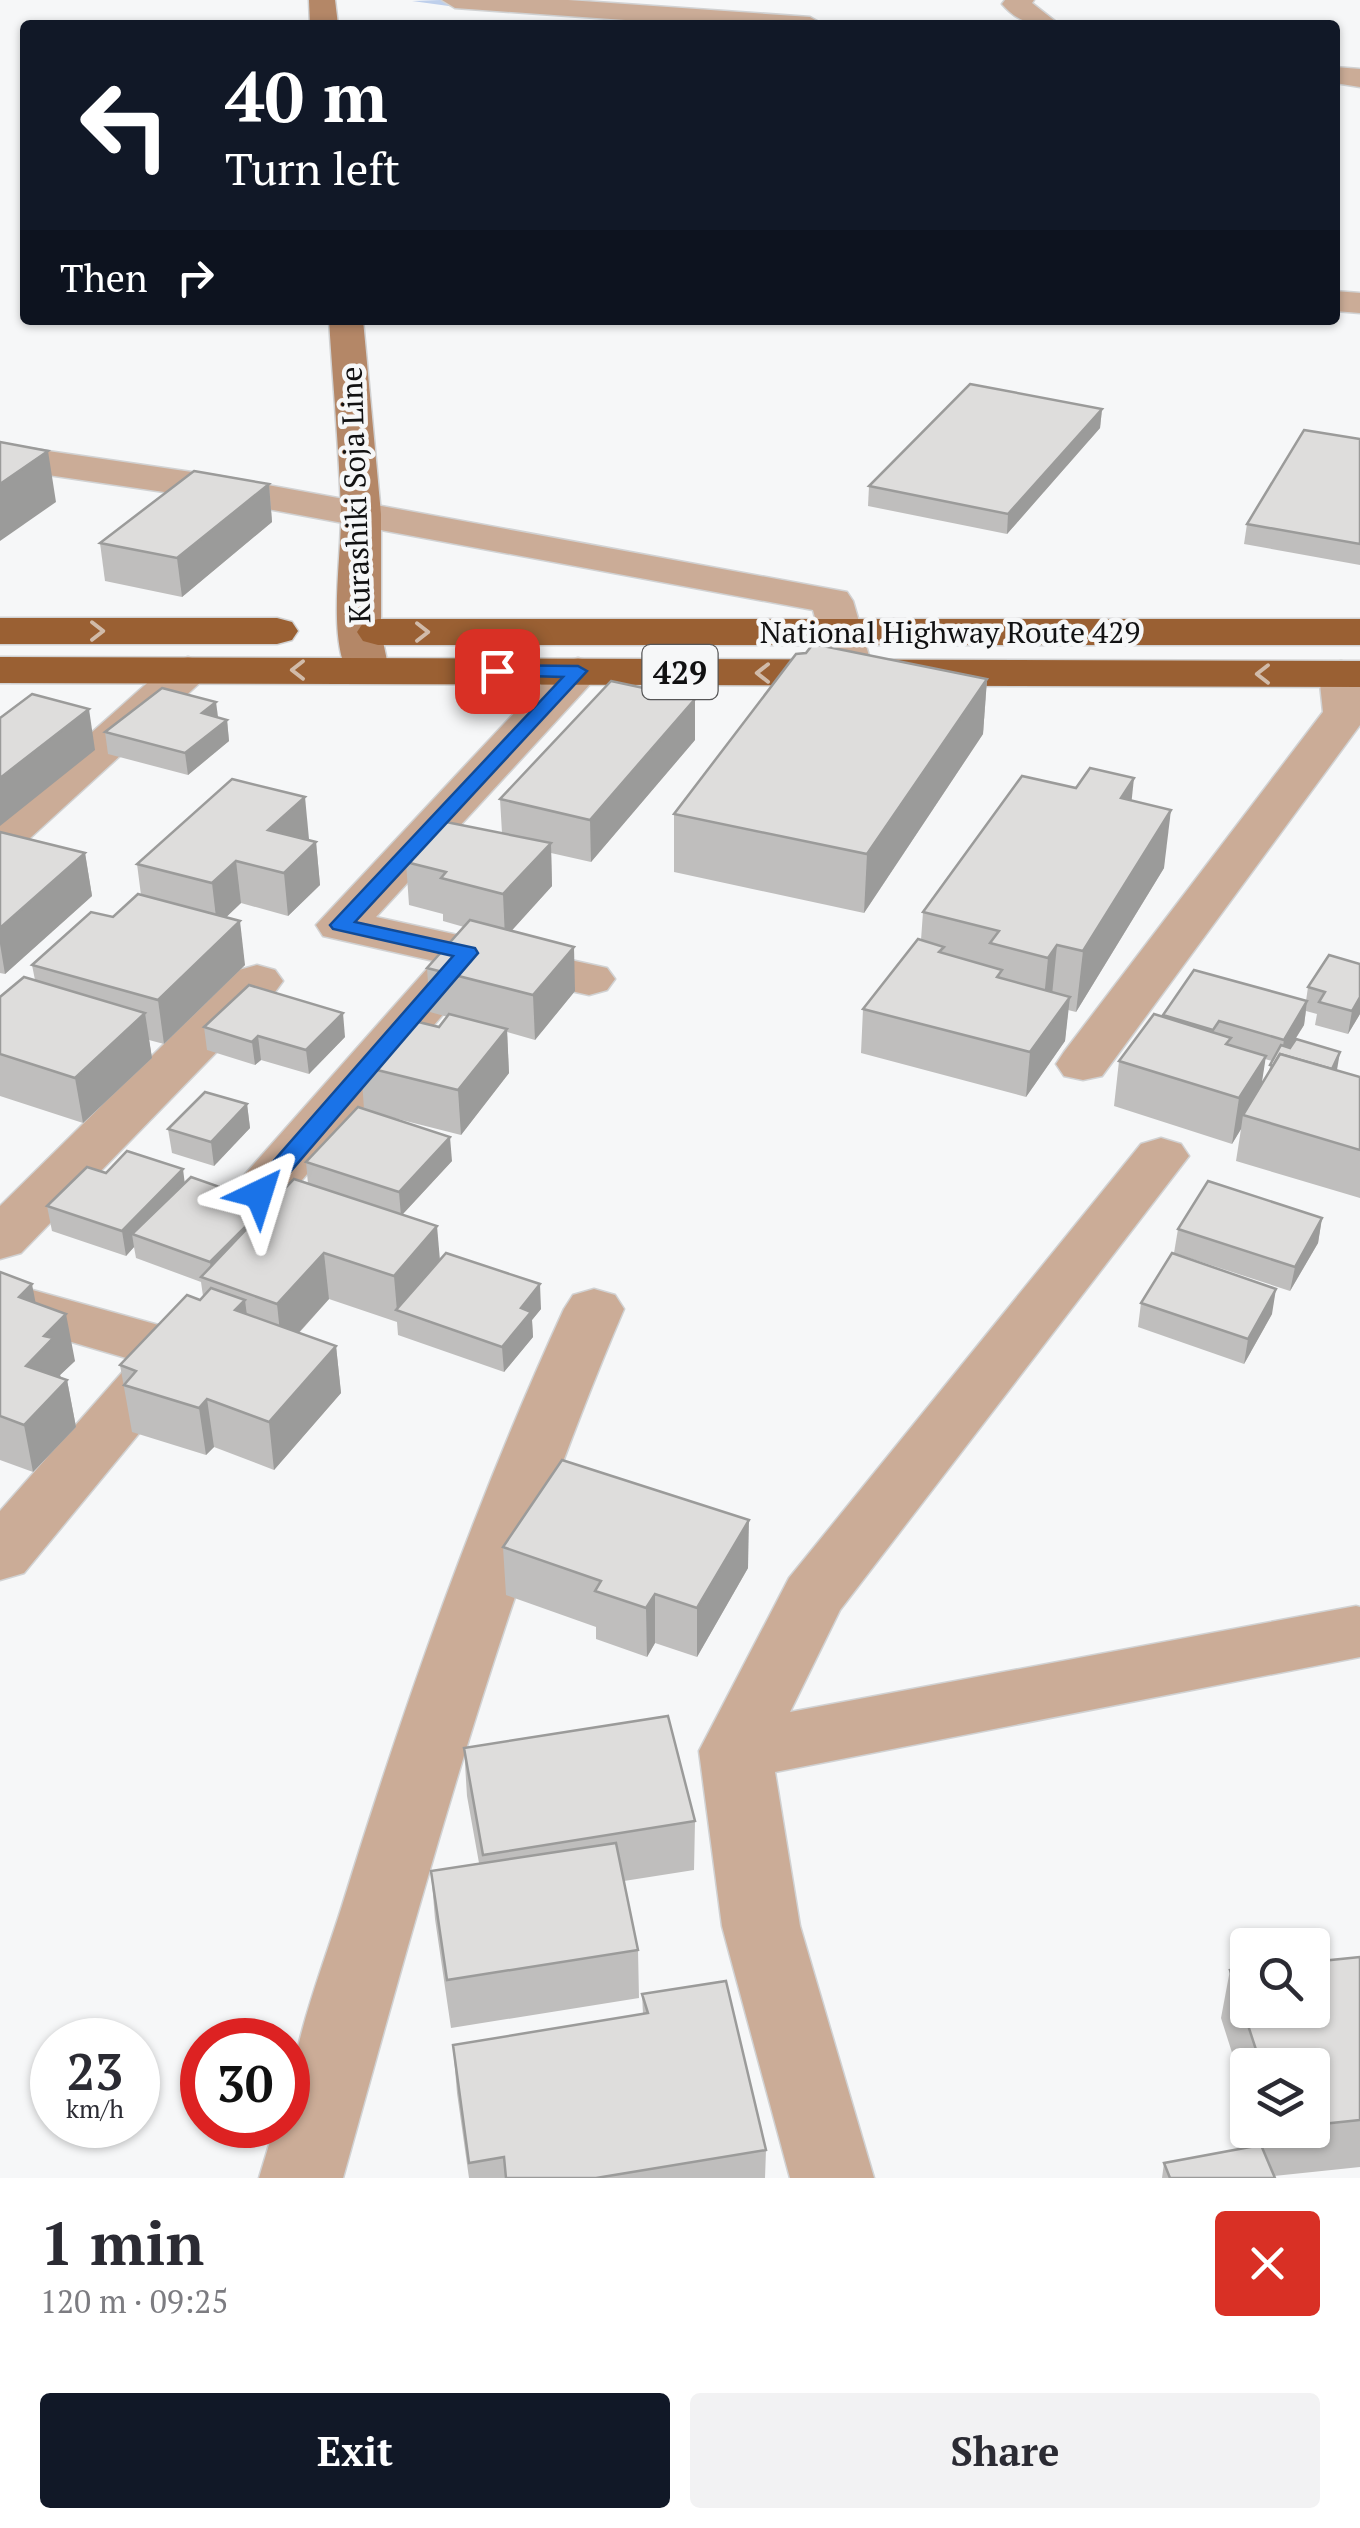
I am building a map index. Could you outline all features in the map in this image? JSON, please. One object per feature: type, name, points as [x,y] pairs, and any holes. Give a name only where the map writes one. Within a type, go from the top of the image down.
[{"type":"highway","name":"National Highway Route 429","points":[[0,631],[363,651],[578,671],[846,653]]},
{"type":"highway","name":"National Highway Route 429","points":[[0,670],[188,670],[363,651],[1354,660]]},
{"type":"main road","name":"Kurashiki Soja Line","points":[[346,325],[361,514],[363,651]]},
{"type":"street","points":[[455,0],[739,20]]},
{"type":"street","points":[[1021,0],[1016,4],[1039,20]]},
{"type":"street","points":[[0,456],[361,514],[832,601],[846,653]]},
{"type":"street","points":[[1083,1064],[1339,754],[1354,660]]},
{"type":"street","points":[[0,840],[188,670]]},
{"type":"street","points":[[578,671],[341,925],[590,980]]},
{"type":"street","points":[[259,1194],[468,953]]},
{"type":"street","points":[[0,1240],[257,981]]},
{"type":"street","points":[[832,2178],[761,1926],[735,1751],[813,1596],[1161,1156]]},
{"type":"street","points":[[0,1302],[176,1351],[10,1528]]},
{"type":"street","points":[[301,2178],[462,1644],[524,1468],[594,1309]]},
{"type":"street","points":[[735,1751],[1356,1632]]},
{"type":"building","points":[[970,384],[1102,409],[1008,514],[869,486]]},
{"type":"building","points":[[1304,430],[1360,439],[1360,544],[1247,524]]},
{"type":"building","points":[[0,442],[48,451],[0,484]]},
{"type":"building","points":[[194,471],[269,484],[177,558],[100,543]]},
{"type":"building","points":[[813,644],[987,679],[867,854],[674,814],[796,654],[806,653]]},
{"type":"building","points":[[611,681],[695,699],[590,820],[500,799]]},
{"type":"building","points":[[162,688],[216,702],[202,713],[227,720],[185,753],[105,732]]},
{"type":"building","points":[[32,694],[89,709],[0,778],[0,718]]},
{"type":"building","points":[[1090,768],[1134,778],[1121,798],[1171,810],[1083,951],[1057,945],[1048,958],[990,943],[999,931],[923,912],[1022,776],[1076,788]]},
{"type":"building","points":[[232,779],[305,797],[268,830],[316,842],[284,873],[236,861],[212,883],[137,864]]},
{"type":"building","points":[[446,822],[551,843],[503,894],[441,878],[446,872],[406,862]]},
{"type":"building","points":[[0,832],[85,853],[0,928]]},
{"type":"building","points":[[138,894],[240,921],[158,1000],[32,965],[91,912],[113,917]]},
{"type":"building","points":[[470,920],[574,947],[533,995],[427,968]]},
{"type":"building","points":[[918,939],[944,947],[939,952],[1002,970],[997,977],[1070,997],[1030,1052],[863,1009]]},
{"type":"building","points":[[1329,955],[1360,964],[1360,997],[1352,1011],[1319,1002],[1325,992],[1308,987]]},
{"type":"building","points":[[1194,970],[1307,1001],[1284,1040],[1219,1021],[1213,1030],[1163,1015]]},
{"type":"building","points":[[24,977],[145,1013],[75,1078],[0,1054],[0,997]]},
{"type":"building","points":[[249,985],[343,1013],[306,1050],[258,1036],[252,1042],[204,1027]]},
{"type":"building","points":[[449,1014],[507,1029],[458,1090],[361,1066],[402,1018],[439,1027]]},
{"type":"building","points":[[1154,1014],[1231,1038],[1226,1044],[1266,1056],[1239,1098],[1119,1061]]},
{"type":"building","points":[[1296,1039],[1340,1052],[1332,1069],[1280,1054],[1270,1065],[1281,1045],[1290,1048]]},
{"type":"building","points":[[1280,1054],[1360,1077],[1360,1150],[1243,1115]]},
{"type":"building","points":[[205,1092],[247,1104],[211,1142],[168,1129]]},
{"type":"building","points":[[358,1107],[450,1137],[399,1192],[306,1162]]},
{"type":"building","points":[[127,1151],[183,1169],[122,1231],[47,1206],[87,1167],[106,1173]]},
{"type":"building","points":[[191,1177],[268,1204],[210,1262],[132,1234]]},
{"type":"building","points":[[294,1179],[437,1226],[394,1276],[324,1253],[277,1304],[201,1277]]},
{"type":"building","points":[[1208,1181],[1322,1218],[1295,1267],[1178,1229]]},
{"type":"building","points":[[446,1253],[540,1284],[521,1308],[531,1312],[502,1347],[396,1310]]},
{"type":"building","points":[[1172,1253],[1276,1289],[1248,1339],[1141,1303]]},
{"type":"building","points":[[0,1272],[32,1284],[19,1297],[66,1314],[44,1336],[53,1338],[26,1366],[67,1380],[24,1425],[0,1416]]},
{"type":"building","points":[[211,1288],[245,1300],[235,1310],[336,1346],[269,1422],[207,1399],[199,1408],[124,1385],[136,1371],[120,1365],[187,1295],[200,1300]]},
{"type":"building","points":[[562,1460],[749,1520],[697,1608],[655,1594],[646,1608],[595,1591],[601,1581],[503,1547]]},
{"type":"building","points":[[668,1716],[695,1821],[483,1855],[464,1748]]},
{"type":"building","points":[[616,1843],[638,1950],[447,1980],[431,1871]]},
{"type":"building","points":[[1360,1957],[1360,2120],[1330,2123],[1330,2048],[1255,2048],[1249,2028],[1330,2028],[1330,1960]]},
{"type":"building","points":[[726,1981],[766,2150],[596,2178],[506,2178],[504,2157],[469,2163],[453,2045],[648,2013],[642,1994]]},
{"type":"building","points":[[1262,2148],[1275,2178],[1170,2178],[1164,2163]]},
{"type":"waterway","points":[[417,1],[478,7]]},
{"type":"route","points":[[259,1194],[468,953],[341,925],[578,671],[497,671]]}]
